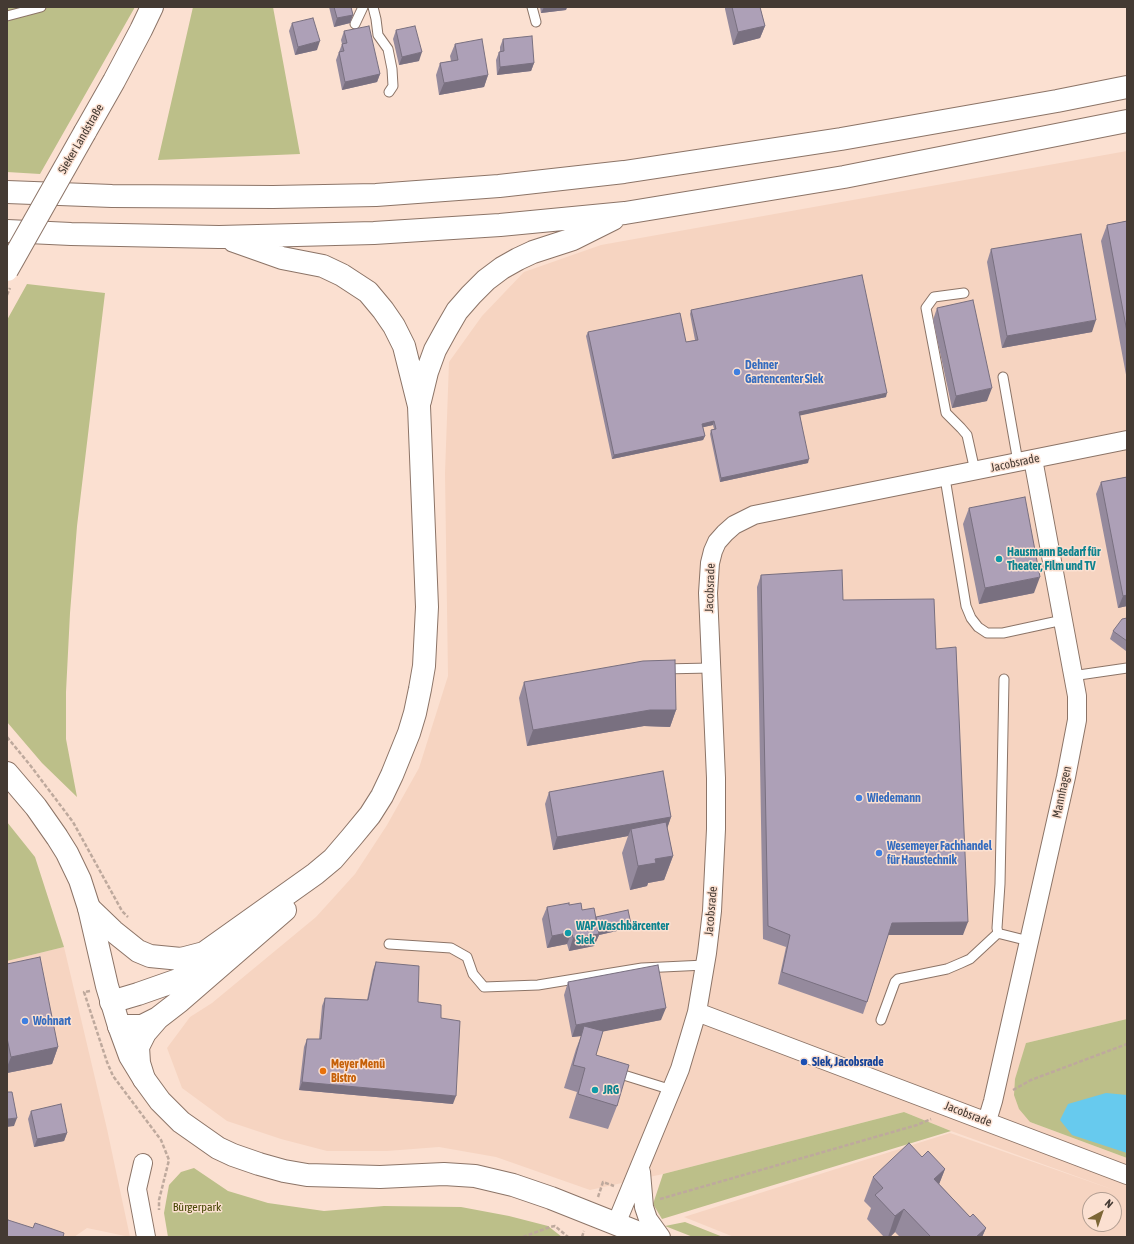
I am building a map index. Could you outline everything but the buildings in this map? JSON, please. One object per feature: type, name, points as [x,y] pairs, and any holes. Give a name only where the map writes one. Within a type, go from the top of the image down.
[{"type":"main road","name":"Sieker Landstraße","points":[[7,270],[114,81],[141,30],[151,7]]},
{"type":"main road","points":[[7,192],[112,196],[273,197],[376,195],[499,186],[624,172],[841,139],[1057,101],[1127,87]]},
{"type":"main road","points":[[7,231],[219,237],[374,233],[500,225],[626,213],[844,177],[1127,122]]},
{"type":"main road","points":[[419,406],[427,372],[435,350],[458,311],[486,280],[502,268],[518,259],[533,252],[573,239],[626,213]]},
{"type":"main road","points":[[90,908],[113,931],[138,951],[150,956],[181,959],[204,953],[316,874],[351,838],[370,815],[382,796],[400,756],[415,713],[424,666],[427,607],[419,406],[404,346],[394,326],[368,292],[342,275],[323,266],[282,258],[219,237]]},
{"type":"main road","points":[[7,773],[36,807],[67,853],[80,880],[90,908],[111,1002],[130,1056],[160,1101],[181,1122],[218,1148],[233,1155],[284,1171],[307,1175],[380,1177],[444,1174],[475,1176],[513,1185],[550,1198],[613,1230],[650,1237]]},
{"type":"main road","points":[[144,1079],[139,1063],[138,1047],[145,1032],[158,1018],[296,902],[316,874]]},
{"type":"main road","points":[[111,1002],[178,980],[209,964],[247,931],[281,898]]},
{"type":"main road","points":[[119,1026],[142,1026],[158,1018]]},
{"type":"street","name":"Jacobsrade","points":[[613,1230],[636,1195],[640,1167],[682,1063],[697,1012],[706,965],[712,912],[716,829],[716,778],[708,593],[710,563],[717,542],[724,533],[748,517],[1127,440]]},
{"type":"street","name":"Mannhagen","points":[[987,1122],[994,1101],[1066,778],[1077,720],[1077,696],[1072,676],[1063,620],[1025,461]]},
{"type":"street","name":"Jacobsrade","points":[[697,1012],[1127,1175]]},
{"type":"street","points":[[143,1163],[137,1188],[146,1237]]},
{"type":"street","points":[[636,1195],[644,1207],[648,1219],[661,1237]]},
{"type":"lane","points":[[7,16],[41,7]]},
{"type":"lane","points":[[355,24],[363,7]]},
{"type":"lane","points":[[373,7],[378,35],[388,49],[392,69],[393,86],[389,92]]},
{"type":"lane","points":[[532,7],[536,22]]},
{"type":"lane","points":[[964,293],[934,297],[926,308],[946,413],[967,435],[975,471]]},
{"type":"lane","points":[[1003,377],[1025,461]]},
{"type":"lane","points":[[945,478],[966,606],[971,618],[978,627],[987,633],[1003,633],[1063,620]]},
{"type":"lane","points":[[650,671],[665,669],[711,668]]},
{"type":"lane","points":[[1072,676],[1127,670]]},
{"type":"lane","points":[[881,1020],[895,982],[898,979],[947,969],[970,959],[998,933],[1004,679]]},
{"type":"lane","points":[[998,933],[1029,941]]},
{"type":"lane","points":[[389,944],[450,948],[467,957],[473,974],[484,987],[538,985],[642,968],[706,965]]},
{"type":"lane","points":[[606,1070],[672,1090]]},
{"type":"path","points":[[994,1101],[1031,1080],[1127,1044]]},
{"type":"path","points":[[604,1182],[651,1201],[917,1125],[954,1109]]},
{"type":"path","points":[[523,1237],[554,1226],[568,1237]]},
{"type":"shaded area","points":[[1127,151],[1127,1019],[1026,1043],[1030,1122],[1127,1158],[1127,1237],[734,1237],[684,1217],[950,1133],[1117,1191],[951,1131],[904,1112],[663,1174],[590,1190],[496,1157],[439,1147],[387,1151],[327,1151],[281,1139],[227,1121],[182,1088],[167,1048],[190,1017],[212,1003],[316,917],[355,874],[387,825],[419,768],[448,676],[445,473],[449,362],[482,316],[524,272],[601,245]]},
{"type":"shaded area","points":[[64,947],[107,1129],[130,1237],[87,1228],[74,1237],[7,1237],[7,961]]},
{"type":"green space","points":[[7,7],[135,7],[40,174],[7,172]]},
{"type":"green space","points":[[193,7],[273,7],[300,154],[158,160]]},
{"type":"green space","points":[[27,284],[105,293],[77,526],[70,613],[66,692],[66,739],[77,797],[42,763],[7,722],[7,320]]},
{"type":"green space","points":[[7,822],[35,857],[64,947],[7,961]]},
{"type":"green space","points":[[1127,1019],[1127,1158],[1030,1122],[1019,1109],[1014,1095],[1015,1079],[1026,1043]]},
{"type":"green space","points":[[904,1112],[951,1131],[662,1219],[653,1204],[663,1174]]},
{"type":"green space","name":"Bürgerpark","points":[[194,1168],[228,1191],[268,1203],[324,1211],[384,1206],[461,1207],[509,1216],[548,1226],[562,1237],[168,1237],[164,1213],[169,1185],[181,1172]]},
{"type":"green space","points":[[685,1222],[723,1237],[693,1237],[665,1226]]},
{"type":"water","points":[[1106,1093],[1127,1095],[1127,1153],[1072,1135],[1060,1120],[1068,1104]]},
{"type":"place","name":"Dehner Gartencenter Siek","points":[[737,372]]},
{"type":"place","name":"Hausmann Bedarf für Theater, Film und TV","points":[[999,559]]},
{"type":"place","name":"Wiedemann","points":[[859,798]]},
{"type":"place","name":"Wesemeyer Fachhandel für Haustechnik","points":[[879,853]]},
{"type":"place","name":"WAP Waschbärcenter Siek","points":[[568,933]]},
{"type":"place","name":"Wohnart","points":[[25,1021]]},
{"type":"place","name":"Siek, Jacobsrade","points":[[804,1062]]},
{"type":"place","name":"Meyer Menü Bistro","points":[[323,1071]]},
{"type":"place","name":"JRG","points":[[595,1090]]}]
